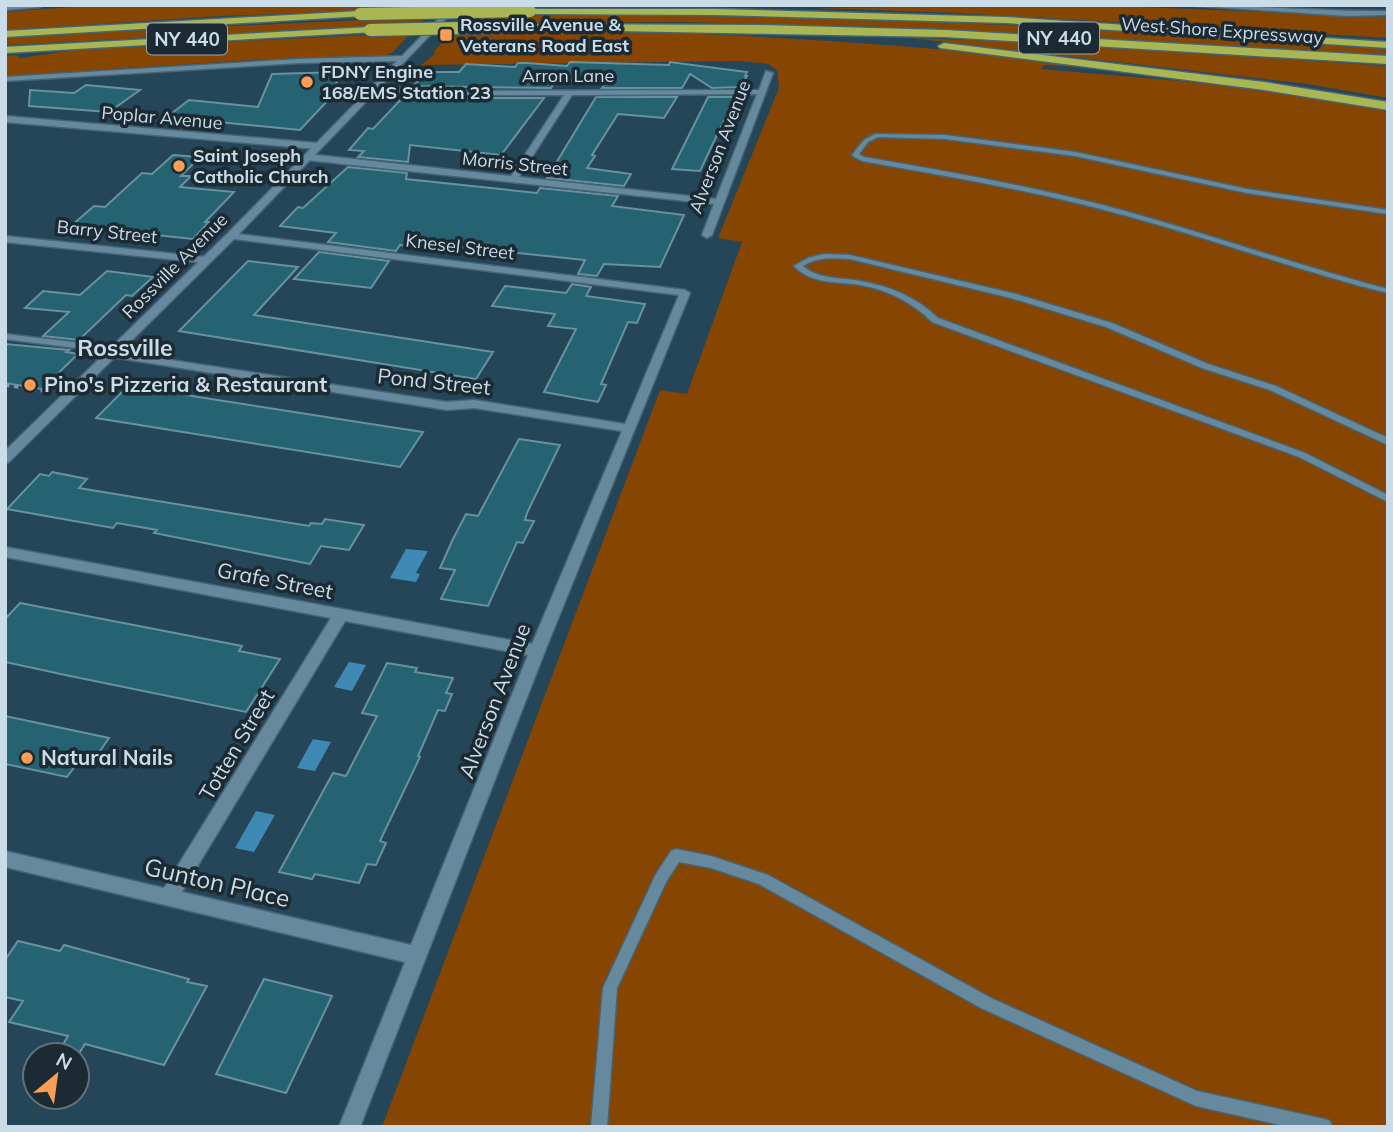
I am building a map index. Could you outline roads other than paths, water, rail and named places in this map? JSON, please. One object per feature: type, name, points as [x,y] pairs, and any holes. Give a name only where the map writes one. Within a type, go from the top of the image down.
[{"type":"highway","points":[[530,11],[909,5]]},
{"type":"highway","name":"West Shore Expressway","points":[[5,34],[360,14],[728,12],[1006,20],[1388,45]]},
{"type":"highway","points":[[729,27],[779,34],[1014,54],[1318,93],[1388,106]]},
{"type":"highway","name":"West Shore Expressway","points":[[5,50],[370,30],[729,27],[1010,36],[1388,60]]},
{"type":"street","points":[[5,8],[41,5]]},
{"type":"street","name":"Rossville Avenue","points":[[5,458],[231,236],[456,5]]},
{"type":"street","points":[[1187,5],[1287,12],[1388,13]]},
{"type":"street","points":[[1287,12],[1321,11],[1338,5]]},
{"type":"street","points":[[5,79],[299,61],[405,58]]},
{"type":"street","name":"Alverson Avenue","points":[[708,234],[769,73]]},
{"type":"street","name":"Arron Lane","points":[[376,88],[442,93],[761,92]]},
{"type":"street","points":[[513,180],[571,91]]},
{"type":"street","name":"Poplar Avenue","points":[[5,119],[317,146]]},
{"type":"street","name":"Morris Street","points":[[307,157],[719,202]]},
{"type":"street","name":"Knesel Street","points":[[231,236],[685,293]]},
{"type":"street","name":"Barry Street","points":[[5,239],[206,261]]},
{"type":"street","name":"Alverson Avenue","points":[[349,1127],[537,651],[685,293]]},
{"type":"street","name":"Pond Street","points":[[113,352],[447,406],[474,404],[628,428]]},
{"type":"street","name":"Grafe Street","points":[[5,552],[537,651]]},
{"type":"street","name":"Totten Street","points":[[169,897],[341,615]]},
{"type":"street","name":"Gunton Place","points":[[5,859],[418,956]]},
{"type":"lane","points":[[1388,212],[1247,191],[1075,154],[945,137],[877,135],[866,141],[855,155],[862,159],[1021,187],[1115,211],[1272,260],[1388,291]]},
{"type":"lane","points":[[1388,442],[1272,388],[1205,366],[1109,325],[1060,309],[850,257],[810,257],[798,266],[804,273],[816,277],[863,283],[888,290],[923,307],[935,320],[1302,455],[1388,499]]},
{"type":"lane","points":[[5,336],[113,352]]},
{"type":"lane","points":[[599,1127],[610,988],[661,878],[676,855],[711,862],[762,879],[986,1003],[1196,1098],[1324,1127]]},
{"type":"water","points":[[406,549],[428,551],[416,573],[420,574],[416,582],[390,578]]},
{"type":"water","points":[[349,662],[366,665],[352,691],[334,687]]},
{"type":"water","points":[[313,739],[331,742],[315,771],[297,768]]},
{"type":"water","points":[[256,811],[275,815],[254,852],[235,848]]},
{"type":"place","name":"Rossville Avenue & Veterans Road East","points":[[446,35]]},
{"type":"place","name":"FDNY Engine 168/EMS Station 23","points":[[307,82]]},
{"type":"place","name":"Saint Joseph Catholic Church","points":[[179,166]]},
{"type":"place","name":"Pino's Pizzeria & Restaurant","points":[[30,385]]},
{"type":"place","name":"Natural Nails","points":[[27,758]]},
{"type":"district","name":"Rossville","points":[[125,348]]}]
